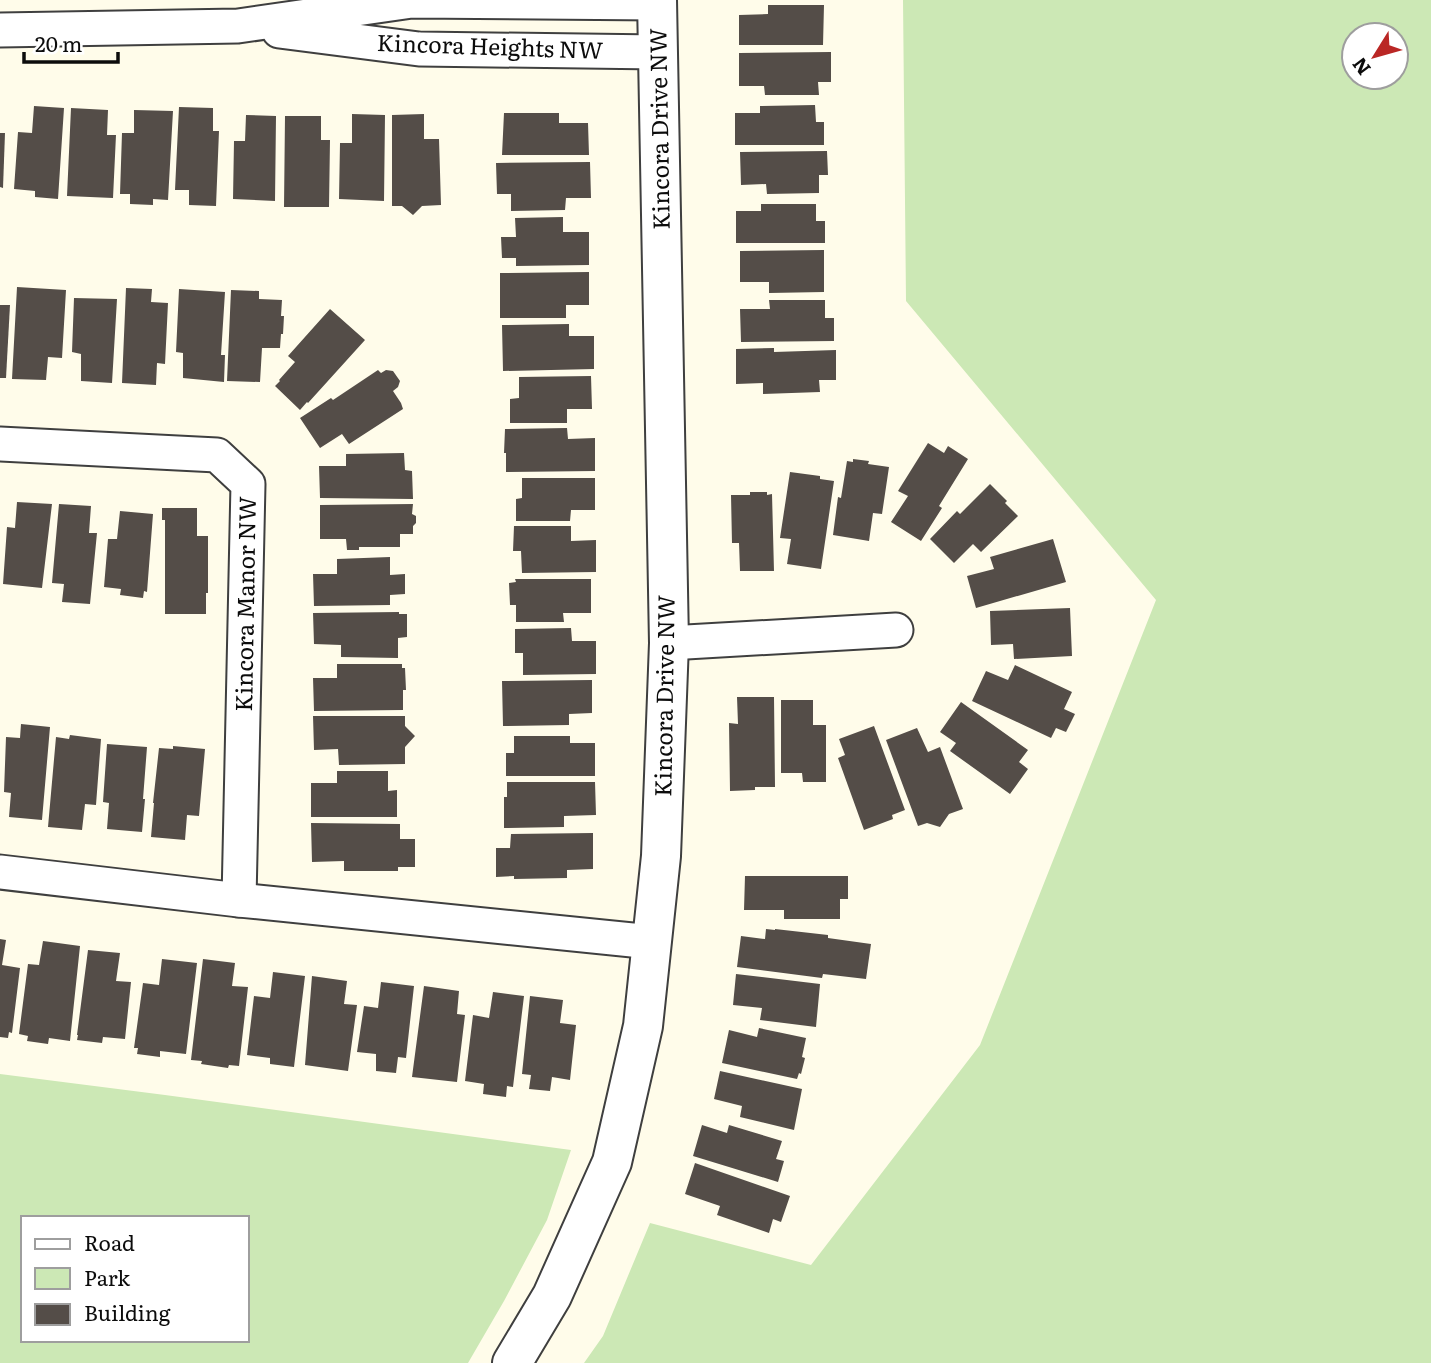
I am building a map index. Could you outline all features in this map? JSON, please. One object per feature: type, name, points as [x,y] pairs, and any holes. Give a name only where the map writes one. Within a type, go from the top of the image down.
[{"type":"street","name":"Kincora Heights NW","points":[[0,30],[412,1],[657,1]]},
{"type":"street","name":"Kincora Drive NW","points":[[512,1363],[552,1296],[612,1162],[643,1026],[652,942],[661,856],[668,643],[657,1]]},
{"type":"street","name":"Kincora Heights NW","points":[[238,13],[419,49],[659,52]]},
{"type":"street","name":"Kincora Manor NW","points":[[0,444],[216,455],[248,484],[239,900]]},
{"type":"street","points":[[668,643],[897,629]]},
{"type":"street","points":[[0,872],[239,900],[652,942]]},
{"type":"green space","points":[[903,0],[1431,0],[1431,1363],[584,1363],[603,1336],[650,1223],[811,1265],[980,1045],[1156,600],[906,301]]},
{"type":"green space","points":[[0,1074],[571,1150],[547,1220],[468,1363],[0,1363]]},
{"type":"building","points":[[768,5],[824,5],[823,45],[739,45],[739,15],[768,14]]},
{"type":"building","points":[[831,52],[831,82],[818,82],[819,95],[765,95],[764,86],[739,86],[739,53]]},
{"type":"building","points":[[815,105],[816,122],[824,122],[824,145],[735,145],[735,113],[760,113],[760,106]]},
{"type":"building","points":[[34,106],[64,108],[58,199],[35,197],[35,191],[14,189],[18,132],[32,133]]},
{"type":"building","points":[[179,107],[213,108],[213,131],[219,131],[216,206],[189,205],[189,190],[175,190]]},
{"type":"building","points":[[71,108],[108,110],[107,135],[116,135],[113,198],[67,196]]},
{"type":"building","points":[[134,110],[173,111],[168,200],[153,199],[153,205],[130,204],[130,194],[120,194],[122,133],[134,133]]},
{"type":"building","points":[[504,113],[559,113],[559,123],[588,123],[589,155],[502,155]]},
{"type":"building","points":[[352,114],[385,115],[384,201],[339,199],[340,143],[352,143]]},
{"type":"building","points":[[424,114],[424,139],[439,139],[441,205],[422,206],[413,215],[402,206],[392,206],[392,115]]},
{"type":"building","points":[[246,115],[276,116],[275,201],[233,199],[234,141],[245,141]]},
{"type":"building","points":[[285,116],[321,116],[321,140],[330,140],[329,207],[284,207]]},
{"type":"building","points":[[0,133],[5,133],[3,188],[0,187]]},
{"type":"building","points":[[827,151],[828,175],[819,175],[819,193],[767,194],[766,184],[741,185],[740,152]]},
{"type":"building","points":[[590,162],[591,198],[566,198],[565,210],[511,211],[511,194],[497,194],[496,163]]},
{"type":"building","points":[[761,204],[816,204],[816,221],[825,221],[825,243],[736,243],[736,211],[761,211]]},
{"type":"building","points":[[563,217],[563,232],[589,232],[589,265],[516,266],[516,258],[502,258],[501,237],[516,237],[515,218]]},
{"type":"building","points":[[824,250],[824,292],[769,293],[769,282],[740,282],[740,251]]},
{"type":"building","points":[[589,272],[589,305],[566,305],[566,318],[500,318],[500,273]]},
{"type":"building","points":[[17,287],[66,290],[62,358],[48,357],[46,380],[12,379]]},
{"type":"building","points":[[126,288],[152,289],[151,302],[168,303],[165,364],[157,363],[156,385],[122,383]]},
{"type":"building","points":[[179,289],[225,292],[221,355],[225,355],[224,382],[183,378],[183,353],[176,352]]},
{"type":"building","points":[[231,290],[259,291],[259,299],[282,300],[281,316],[284,316],[280,348],[262,348],[260,382],[227,381]]},
{"type":"building","points":[[74,298],[117,299],[112,383],[81,381],[81,354],[72,352]]},
{"type":"building","points":[[769,300],[825,300],[825,318],[834,318],[834,341],[741,342],[740,309],[770,309]]},
{"type":"building","points":[[0,305],[10,305],[6,378],[0,378]]},
{"type":"building","points":[[330,309],[365,340],[300,410],[275,386],[295,362],[288,356]]},
{"type":"building","points":[[569,324],[569,336],[594,336],[594,369],[503,371],[502,325]]},
{"type":"building","points":[[774,348],[774,352],[836,350],[836,380],[819,380],[820,392],[763,394],[763,383],[736,384],[736,349]]},
{"type":"building","points":[[378,370],[381,373],[386,370],[393,371],[400,381],[393,391],[403,409],[349,444],[342,434],[320,448],[300,418]]},
{"type":"building","points":[[591,376],[592,409],[567,409],[567,423],[510,423],[510,399],[519,398],[519,377]]},
{"type":"building","points":[[567,428],[568,439],[595,438],[595,471],[506,472],[505,429]]},
{"type":"building","points":[[928,443],[944,453],[948,446],[968,459],[921,541],[891,522],[908,496],[898,491]]},
{"type":"building","points":[[404,453],[405,470],[412,471],[413,499],[320,498],[319,466],[346,466],[346,454]]},
{"type":"building","points":[[853,459],[889,467],[882,514],[873,513],[869,541],[833,535],[838,497],[841,498],[847,461],[853,462]]},
{"type":"building","points":[[790,472],[834,481],[821,569],[787,564],[791,539],[780,538]]},
{"type":"building","points":[[522,478],[595,478],[595,510],[571,510],[570,521],[516,521],[516,499],[522,498]]},
{"type":"building","points":[[990,484],[1018,516],[981,552],[973,544],[954,563],[930,539],[957,511],[960,514]]},
{"type":"building","points":[[750,492],[772,494],[774,571],[740,571],[739,543],[732,543],[731,495],[750,495]]},
{"type":"building","points":[[17,502],[52,504],[42,588],[3,584],[7,527],[15,528]]},
{"type":"building","points":[[59,504],[91,506],[89,533],[97,533],[90,604],[62,602],[64,584],[52,583]]},
{"type":"building","points":[[413,504],[412,514],[416,516],[416,523],[413,526],[413,534],[400,534],[400,547],[359,547],[359,550],[347,550],[346,539],[320,539],[320,505]]},
{"type":"building","points":[[162,508],[197,508],[197,536],[208,536],[206,614],[165,614],[165,520],[162,520]]},
{"type":"building","points":[[120,511],[153,514],[147,592],[144,591],[143,598],[120,595],[121,589],[104,587],[108,539],[117,539]]},
{"type":"building","points":[[514,526],[571,526],[571,541],[596,540],[596,572],[522,573],[521,551],[513,551]]},
{"type":"building","points":[[1053,539],[1066,582],[976,608],[967,576],[994,569],[990,557]]},
{"type":"building","points":[[390,557],[390,575],[405,574],[405,594],[390,595],[390,605],[314,606],[313,574],[337,574],[337,559]]},
{"type":"building","points":[[515,579],[591,579],[591,613],[563,613],[564,622],[516,622],[516,605],[510,605],[509,583],[516,582]]},
{"type":"building","points":[[1070,608],[1072,656],[1014,659],[1013,644],[991,645],[990,611]]},
{"type":"building","points":[[313,613],[407,614],[407,637],[398,638],[398,658],[341,657],[341,645],[314,644]]},
{"type":"building","points":[[571,628],[572,641],[596,641],[596,674],[523,675],[523,653],[515,653],[515,629]]},
{"type":"building","points":[[337,664],[402,664],[402,668],[405,668],[406,690],[403,690],[403,710],[314,711],[313,678],[337,678]]},
{"type":"building","points":[[1015,665],[1072,692],[1064,709],[1075,714],[1066,732],[1056,728],[1051,738],[972,701],[986,671],[1008,680]]},
{"type":"building","points":[[592,680],[592,713],[569,714],[569,725],[503,726],[502,681]]},
{"type":"building","points":[[737,697],[774,697],[775,787],[730,791],[729,723],[738,724]]},
{"type":"building","points":[[781,700],[813,700],[813,725],[826,725],[826,782],[803,782],[802,773],[781,773]]},
{"type":"building","points":[[961,702],[1028,750],[1019,762],[1028,769],[1010,794],[950,751],[956,743],[940,732]]},
{"type":"building","points":[[313,716],[405,716],[405,726],[415,736],[405,747],[405,764],[339,765],[338,749],[314,750]]},
{"type":"building","points":[[21,724],[50,727],[42,820],[9,817],[11,793],[4,792],[6,737],[20,738]]},
{"type":"building","points":[[874,726],[905,810],[892,815],[893,819],[864,830],[838,758],[845,755],[839,739]]},
{"type":"building","points":[[917,728],[928,752],[940,747],[963,809],[949,814],[940,827],[927,823],[918,826],[886,740]]},
{"type":"building","points":[[70,735],[101,739],[96,805],[85,804],[82,830],[48,827],[56,737],[69,739]]},
{"type":"building","points":[[514,736],[570,736],[570,743],[595,743],[595,776],[506,776],[506,753],[514,753]]},
{"type":"building","points":[[107,744],[147,747],[142,832],[107,829],[109,803],[103,802]]},
{"type":"building","points":[[173,746],[205,749],[199,816],[187,815],[185,840],[151,837],[159,748],[173,749]]},
{"type":"building","points":[[337,771],[388,771],[388,791],[397,790],[397,817],[311,817],[311,783],[337,783]]},
{"type":"building","points":[[507,782],[595,782],[596,815],[564,816],[564,827],[504,828]]},
{"type":"building","points":[[311,823],[400,824],[400,839],[415,839],[415,867],[398,867],[398,871],[344,871],[344,861],[312,862]]},
{"type":"building","points":[[593,833],[593,869],[567,870],[567,878],[496,877],[496,848],[510,848],[511,834]]},
{"type":"building","points":[[745,876],[848,876],[848,899],[840,899],[840,919],[784,919],[784,910],[744,910]]},
{"type":"building","points":[[766,929],[828,935],[828,938],[871,944],[866,979],[823,974],[822,978],[737,967],[741,936],[765,939]]},
{"type":"building","points":[[0,939],[6,940],[2,965],[20,968],[12,1033],[9,1032],[8,1038],[0,1037]]},
{"type":"building","points":[[43,941],[80,946],[70,1041],[49,1038],[48,1044],[27,1041],[28,1036],[19,1034],[28,964],[39,965]]},
{"type":"building","points":[[88,950],[120,953],[116,981],[131,982],[125,1039],[103,1037],[102,1043],[77,1040]]},
{"type":"building","points":[[162,959],[197,963],[186,1054],[160,1051],[160,1057],[137,1054],[138,1048],[134,1048],[143,983],[159,985]]},
{"type":"building","points":[[203,959],[235,963],[232,986],[248,987],[239,1066],[229,1065],[228,1068],[191,1060]]},
{"type":"building","points":[[273,972],[305,976],[294,1067],[270,1064],[270,1058],[247,1055],[254,996],[270,998]]},
{"type":"building","points":[[736,974],[820,984],[816,1027],[760,1020],[762,1008],[733,1005]]},
{"type":"building","points":[[312,976],[347,981],[344,1004],[357,1005],[348,1071],[305,1065]]},
{"type":"building","points":[[381,982],[414,986],[406,1058],[398,1057],[396,1073],[376,1071],[376,1054],[357,1052],[364,1006],[378,1008]]},
{"type":"building","points":[[424,986],[459,991],[457,1014],[465,1015],[457,1082],[412,1077]]},
{"type":"building","points":[[493,992],[524,996],[513,1087],[507,1086],[506,1097],[483,1094],[484,1084],[465,1081],[473,1015],[489,1018]]},
{"type":"building","points":[[530,996],[563,1000],[560,1023],[576,1025],[570,1080],[552,1077],[550,1091],[529,1089],[531,1075],[522,1074]]},
{"type":"building","points":[[759,1028],[806,1038],[802,1057],[805,1058],[797,1079],[722,1063],[729,1030],[757,1037]]},
{"type":"building","points":[[720,1071],[802,1089],[794,1130],[740,1117],[742,1106],[714,1099]]},
{"type":"building","points":[[702,1125],[727,1133],[729,1125],[782,1141],[776,1159],[784,1161],[778,1182],[693,1156]]},
{"type":"building","points":[[695,1163],[790,1196],[781,1222],[773,1219],[769,1233],[717,1215],[720,1206],[685,1194]]}]
